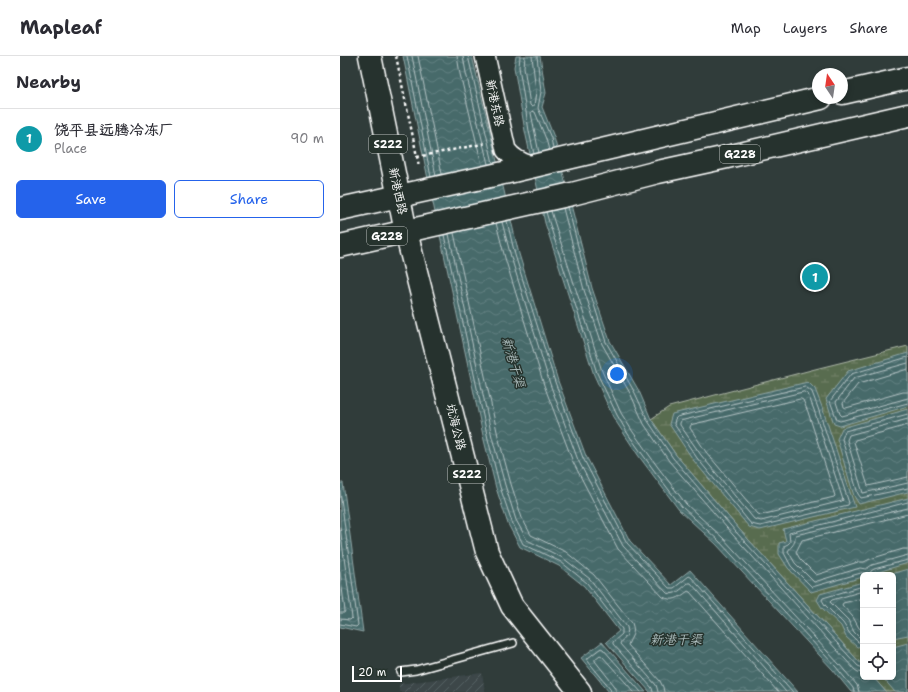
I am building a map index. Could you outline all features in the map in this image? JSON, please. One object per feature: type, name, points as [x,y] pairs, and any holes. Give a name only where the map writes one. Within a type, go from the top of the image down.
[{"type":"main road","name":"新港西路","points":[[370,56],[408,194],[406,232]]},
{"type":"main road","name":"新港东路","points":[[485,56],[509,164]]},
{"type":"main road","points":[[848,92],[908,78]]},
{"type":"main road","points":[[340,209],[408,194],[509,164],[564,159],[812,100]]},
{"type":"main road","name":"G228","points":[[340,246],[530,204],[658,172],[908,114]]},
{"type":"main road","name":"坑海公路","points":[[406,232],[488,552],[512,606],[580,692]]},
{"type":"lane","points":[[401,672],[416,670],[513,643]]},
{"type":"path","points":[[396,56],[418,166]]},
{"type":"path","points":[[417,157],[489,142]]},
{"type":"shaded area","points":[[482,673],[485,692],[399,692],[399,684]]},
{"type":"green space","points":[[908,346],[908,692],[886,692],[876,680],[896,680],[896,572],[860,572],[860,663],[739,529],[676,455],[651,419],[669,407]]},
{"type":"water","name":"新港干渠","points":[[403,56],[472,56],[519,254],[558,381],[586,456],[630,541],[671,585],[690,570],[798,692],[650,692],[606,642],[619,631],[584,586],[559,566],[520,547],[508,524],[496,488],[484,440]]},
{"type":"water","points":[[516,56],[540,56],[546,93],[542,107],[554,137],[592,288],[610,341],[639,391],[651,419],[676,455],[739,529],[860,663],[860,680],[876,680],[886,692],[851,692],[833,670],[716,544],[679,510],[638,455],[613,417],[594,375],[545,223],[525,131],[514,67]]},
{"type":"water","points":[[908,353],[908,406],[840,426],[834,424],[826,399],[848,371]]},
{"type":"water","points":[[808,382],[815,389],[822,407],[855,507],[760,530],[749,527],[694,461],[669,424],[672,414]]},
{"type":"water","points":[[908,409],[908,492],[859,504],[854,496],[837,439],[842,428]]},
{"type":"water","points":[[340,483],[343,483],[363,632],[340,627]]},
{"type":"water","points":[[908,498],[908,563],[878,572],[860,572],[860,578],[811,592],[788,568],[779,554],[779,543],[786,541],[783,529]]},
{"type":"water","points":[[908,569],[908,635],[896,637],[896,608],[896,572]]},
{"type":"water","points":[[860,583],[860,646],[857,647],[846,637],[841,626],[822,608],[817,600],[820,594]]},
{"type":"water","points":[[602,642],[646,692],[609,692],[581,658]]},
{"type":"water","points":[[908,643],[908,692],[895,692],[885,680],[896,680],[896,646]]},
{"type":"place","name":"饶平县远腾冷冻厂","points":[[815,277]]}]
